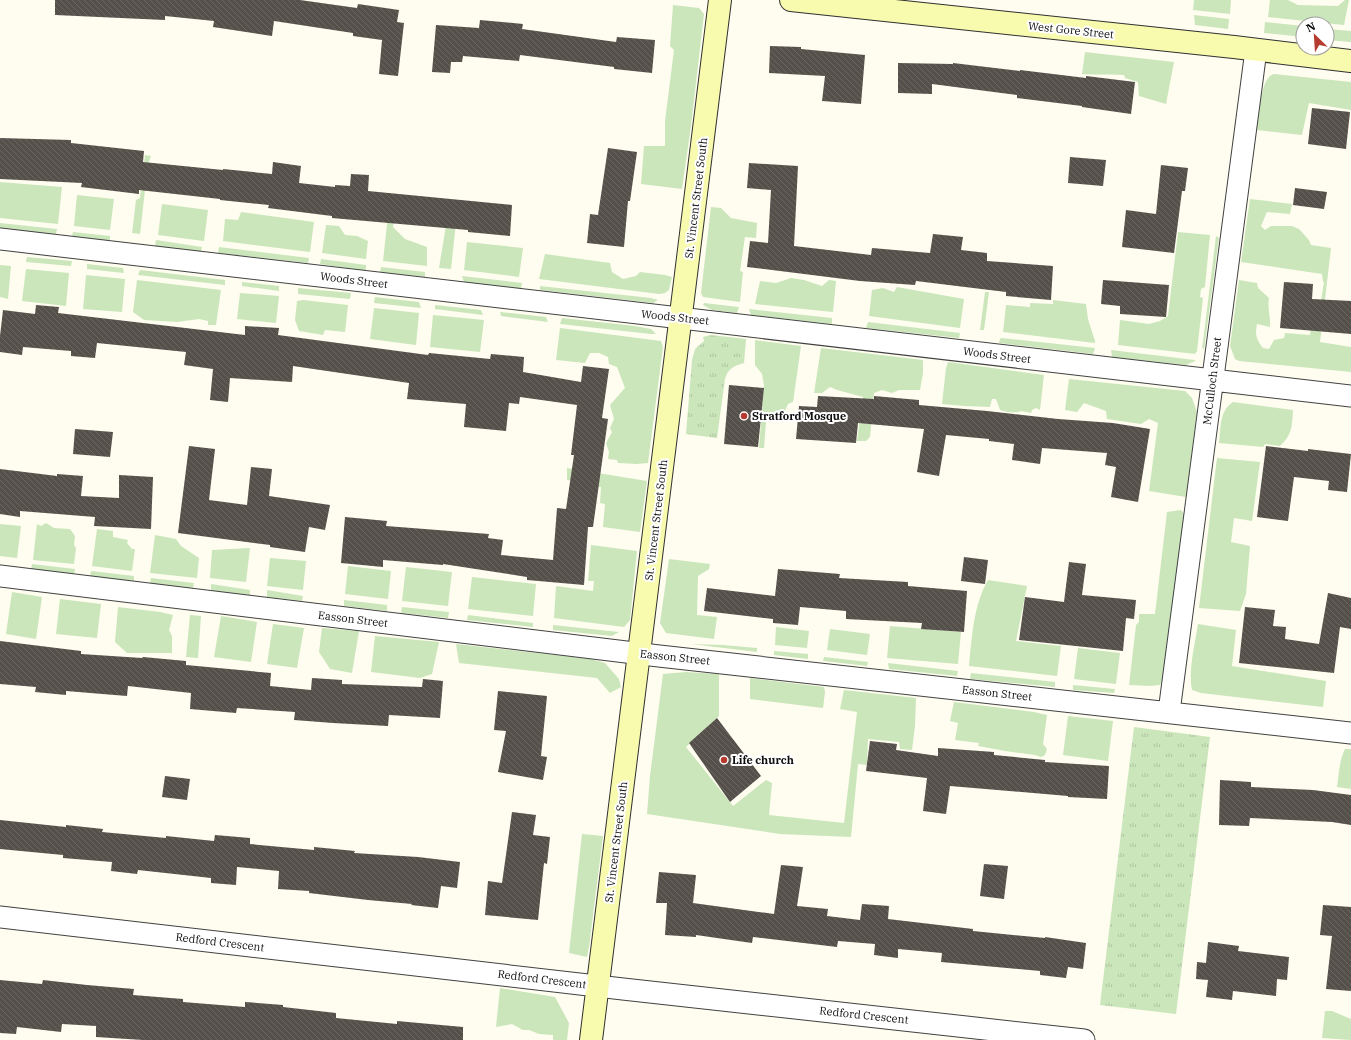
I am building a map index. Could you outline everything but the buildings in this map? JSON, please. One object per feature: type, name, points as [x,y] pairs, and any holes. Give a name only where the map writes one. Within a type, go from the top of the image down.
[{"type":"street","name":"St. Vincent Street South","points":[[591,1040],[720,0]]},
{"type":"street","name":"West Gore Street","points":[[791,0],[1256,50],[1351,62]]},
{"type":"street","name":"McCulloch Street","points":[[1169,712],[1256,50]]},
{"type":"street","name":"Woods Street","points":[[0,239],[1351,396]]},
{"type":"street","name":"Easson Street","points":[[0,576],[639,653],[1351,733]]},
{"type":"street","name":"Redford Crescent","points":[[0,917],[1084,1040]]},
{"type":"green space","points":[[1194,0],[1231,0],[1230,14],[1193,10]]},
{"type":"green space","points":[[1270,0],[1288,0],[1298,5],[1338,6],[1345,0],[1349,0],[1344,25],[1335,24],[1335,16],[1295,16],[1295,20],[1268,17]]},
{"type":"green space","points":[[673,5],[699,8],[704,14],[682,189],[641,184],[644,146],[665,146],[665,121],[674,50],[670,46]]},
{"type":"green space","points":[[1194,15],[1229,19],[1228,29],[1195,25]]},
{"type":"green space","points":[[1265,22],[1295,25],[1295,36],[1264,33]]},
{"type":"green space","points":[[1335,30],[1351,31],[1351,42],[1335,41]]},
{"type":"green space","points":[[1085,52],[1174,62],[1166,104],[1139,96],[1138,82],[1125,78],[1124,75],[1082,74]]},
{"type":"green space","points":[[1274,74],[1351,82],[1351,110],[1309,103],[1302,135],[1257,130],[1263,90],[1269,77]]},
{"type":"green space","points":[[145,155],[151,156],[148,164],[140,234],[132,233],[136,200],[140,198]]},
{"type":"green space","points":[[0,182],[62,187],[58,224],[0,218]]},
{"type":"green space","points":[[77,195],[114,199],[110,230],[74,226]]},
{"type":"green space","points":[[390,197],[396,197],[393,227],[405,239],[427,247],[427,266],[383,261]]},
{"type":"green space","points":[[1250,199],[1292,204],[1290,214],[1267,212],[1261,226],[1265,230],[1271,226],[1292,226],[1299,229],[1309,240],[1311,245],[1331,248],[1320,342],[1351,347],[1351,372],[1239,361],[1235,359],[1230,346],[1239,280],[1257,283],[1258,288],[1269,298],[1268,306],[1270,327],[1257,324],[1256,331],[1257,340],[1263,348],[1269,349],[1274,340],[1284,338],[1285,333],[1310,335],[1314,308],[1320,307],[1324,282],[1322,274],[1241,262]]},
{"type":"green space","points":[[162,204],[208,210],[204,241],[158,235]]},
{"type":"green space","points":[[711,207],[721,208],[731,218],[757,223],[756,238],[745,237],[740,271],[743,272],[740,302],[703,297],[701,293]]},
{"type":"green space","points":[[241,212],[314,222],[310,252],[223,241],[225,219],[238,220]]},
{"type":"green space","points":[[448,213],[457,213],[451,269],[439,268]]},
{"type":"green space","points":[[0,223],[57,229],[56,234],[0,228]]},
{"type":"green space","points":[[326,225],[339,226],[345,235],[357,236],[368,241],[366,259],[322,253]]},
{"type":"green space","points":[[73,232],[110,236],[110,241],[72,237]]},
{"type":"green space","points":[[1178,232],[1210,235],[1205,287],[1201,289],[1200,297],[1203,298],[1197,351],[1195,354],[1118,345],[1120,320],[1149,324],[1160,321],[1168,316]]},
{"type":"green space","points":[[1216,236],[1219,238],[1204,350],[1202,347]]},
{"type":"green space","points":[[156,240],[202,247],[201,252],[155,246]]},
{"type":"green space","points":[[467,242],[523,248],[519,277],[464,270]]},
{"type":"green space","points":[[219,247],[309,258],[308,263],[218,253]]},
{"type":"green space","points":[[545,254],[610,263],[612,272],[623,279],[636,276],[640,272],[672,277],[669,290],[665,293],[659,294],[539,279]]},
{"type":"green space","points":[[27,257],[72,261],[71,266],[26,262]]},
{"type":"green space","points":[[321,259],[366,265],[366,271],[320,264]]},
{"type":"green space","points":[[87,264],[123,268],[124,273],[87,269]]},
{"type":"green space","points":[[0,265],[11,266],[8,299],[0,297]]},
{"type":"green space","points":[[381,267],[425,272],[425,277],[380,272]]},
{"type":"green space","points":[[26,269],[69,273],[66,306],[22,301]]},
{"type":"green space","points":[[140,270],[225,280],[225,285],[138,275]]},
{"type":"green space","points":[[86,275],[125,279],[122,312],[83,309]]},
{"type":"green space","points":[[462,276],[522,283],[521,289],[464,282]]},
{"type":"green space","points":[[791,278],[804,280],[822,286],[829,280],[836,281],[833,312],[755,304],[760,281],[776,283]]},
{"type":"green space","points":[[137,280],[221,290],[216,325],[208,325],[208,321],[199,319],[177,322],[144,320],[133,312]]},
{"type":"green space","points":[[242,282],[279,286],[279,291],[242,286]]},
{"type":"green space","points":[[540,286],[658,300],[653,303],[540,290]]},
{"type":"green space","points":[[897,287],[964,299],[960,328],[869,316],[872,290],[883,288],[894,292]]},
{"type":"green space","points":[[298,288],[351,293],[350,299],[298,294]]},
{"type":"green space","points":[[985,292],[989,292],[984,330],[980,330]]},
{"type":"green space","points":[[240,293],[279,296],[276,323],[237,319]]},
{"type":"green space","points":[[375,297],[419,302],[421,308],[374,303]]},
{"type":"green space","points":[[303,300],[348,305],[345,332],[325,330],[323,335],[299,331],[295,320],[297,301]]},
{"type":"green space","points":[[1053,300],[1086,304],[1088,319],[1095,343],[1003,332],[1006,305],[1030,307],[1030,303],[1053,304]]},
{"type":"green space","points":[[704,303],[739,307],[737,313],[712,310],[703,305]]},
{"type":"green space","points":[[435,305],[481,310],[483,315],[435,309]]},
{"type":"green space","points":[[374,308],[419,313],[416,345],[370,339]]},
{"type":"green space","points":[[749,309],[832,318],[832,324],[751,315]]},
{"type":"green space","points":[[500,312],[546,317],[548,322],[501,316]]},
{"type":"green space","points":[[433,315],[484,320],[480,352],[430,347]]},
{"type":"green space","points":[[562,318],[635,326],[651,329],[656,334],[560,324]]},
{"type":"green space","points":[[868,322],[960,333],[959,338],[866,328]]},
{"type":"green space","points":[[560,328],[661,341],[663,347],[648,463],[618,463],[617,460],[608,459],[609,452],[606,443],[612,432],[610,428],[614,419],[610,405],[625,388],[617,367],[609,364],[608,357],[599,353],[590,353],[585,363],[556,360]]},
{"type":"green space","points":[[711,335],[746,339],[744,363],[732,368],[725,379],[717,438],[686,434],[692,360],[695,349],[704,341],[703,337]]},
{"type":"green space","points":[[1001,338],[1095,348],[1093,354],[999,343]]},
{"type":"green space","points":[[755,340],[801,346],[793,402],[788,404],[783,416],[775,417],[766,422],[764,448],[759,448],[764,385],[762,374],[755,365]]},
{"type":"green space","points":[[821,348],[923,360],[923,373],[920,390],[899,390],[892,393],[882,390],[874,393],[870,437],[866,441],[857,441],[863,397],[830,387],[822,393],[814,393]]},
{"type":"green space","points":[[1111,350],[1195,361],[1186,365],[1112,357]]},
{"type":"green space","points":[[948,362],[1044,375],[1040,410],[1036,408],[1032,410],[1031,413],[1021,411],[1014,413],[1000,410],[996,399],[992,399],[990,407],[942,404]]},
{"type":"green space","points":[[1069,379],[1185,391],[1192,398],[1197,412],[1186,497],[1149,491],[1158,423],[1149,419],[1141,424],[1107,419],[1106,411],[1084,403],[1077,412],[1065,410]]},
{"type":"green space","points":[[1233,402],[1293,410],[1292,426],[1287,438],[1280,446],[1265,444],[1263,447],[1219,443],[1223,415],[1228,406]]},
{"type":"green space","points":[[1217,458],[1260,462],[1252,521],[1234,518],[1231,542],[1250,546],[1246,594],[1240,611],[1199,608]]},
{"type":"green space","points":[[567,468],[647,481],[640,532],[603,527],[605,504],[600,503],[601,487],[567,480]]},
{"type":"green space","points":[[1181,510],[1185,515],[1164,675],[1160,685],[1129,685],[1136,625],[1139,622],[1139,614],[1155,614],[1167,512]]},
{"type":"green space","points":[[46,523],[54,528],[70,529],[75,536],[74,545],[76,548],[74,564],[33,560],[37,524],[41,526]]},
{"type":"green space","points":[[0,524],[21,526],[17,558],[0,556]]},
{"type":"green space","points":[[97,529],[113,531],[113,537],[128,540],[127,543],[132,549],[135,549],[132,571],[92,566]]},
{"type":"green space","points":[[155,535],[176,539],[181,546],[199,558],[197,578],[150,573]]},
{"type":"green space","points":[[591,545],[637,551],[630,620],[624,627],[554,618],[556,586],[593,591],[594,581],[588,581]]},
{"type":"green space","points":[[250,548],[246,582],[210,578],[212,550]]},
{"type":"green space","points":[[270,558],[306,561],[303,590],[267,586]]},
{"type":"green space","points":[[669,559],[710,564],[709,569],[698,576],[697,615],[717,617],[714,639],[666,633],[660,623]]},
{"type":"green space","points":[[32,564],[75,569],[74,575],[31,570]]},
{"type":"green space","points":[[348,566],[391,571],[388,599],[345,594]]},
{"type":"green space","points":[[406,567],[452,572],[448,606],[402,601]]},
{"type":"green space","points":[[91,571],[134,576],[134,581],[90,577]]},
{"type":"green space","points":[[472,577],[536,584],[533,616],[468,609]]},
{"type":"green space","points":[[151,578],[194,583],[193,588],[150,584]]},
{"type":"green space","points":[[988,580],[1027,586],[1016,641],[1061,646],[1057,676],[969,666],[976,611]]},
{"type":"green space","points":[[211,584],[250,590],[250,595],[211,591]]},
{"type":"green space","points":[[267,590],[303,596],[302,601],[267,597]]},
{"type":"green space","points":[[12,592],[42,597],[36,639],[6,634]]},
{"type":"green space","points":[[60,599],[101,604],[97,638],[56,634]]},
{"type":"green space","points":[[344,600],[387,605],[387,611],[344,606]]},
{"type":"green space","points":[[118,607],[173,615],[169,630],[172,636],[172,653],[127,653],[115,642]]},
{"type":"green space","points":[[402,607],[449,612],[448,618],[401,613]]},
{"type":"green space","points":[[190,615],[201,616],[198,658],[186,657]]},
{"type":"green space","points":[[468,615],[533,623],[533,627],[467,620]]},
{"type":"green space","points":[[221,616],[257,622],[251,662],[214,657]]},
{"type":"green space","points":[[273,624],[304,628],[297,668],[267,664]]},
{"type":"green space","points":[[1198,624],[1236,630],[1232,666],[1326,681],[1323,707],[1201,693],[1192,690],[1191,666]]},
{"type":"green space","points":[[553,625],[619,632],[612,636],[553,630]]},
{"type":"green space","points":[[890,626],[961,632],[958,664],[887,658]]},
{"type":"green space","points":[[776,627],[809,631],[807,648],[775,645]]},
{"type":"green space","points":[[322,628],[359,631],[352,673],[330,669],[319,652]]},
{"type":"green space","points":[[830,629],[870,634],[867,655],[827,650]]},
{"type":"green space","points":[[375,636],[439,642],[432,674],[420,678],[371,672]]},
{"type":"green space","points":[[456,644],[591,659],[605,663],[619,679],[621,687],[610,693],[597,678],[459,663]]},
{"type":"green space","points":[[691,644],[757,648],[757,652]]},
{"type":"green space","points":[[1078,648],[1120,653],[1116,684],[1074,679]]},
{"type":"green space","points":[[774,651],[808,654],[808,659],[774,655]]},
{"type":"green space","points":[[824,657],[868,662],[867,666],[823,661]]},
{"type":"green space","points":[[888,663],[958,671],[957,676],[889,669]]},
{"type":"green space","points":[[686,672],[719,674],[719,716],[686,747],[733,806],[766,780],[772,783],[769,815],[844,823],[857,712],[840,709],[844,690],[916,698],[912,750],[900,749],[899,742],[868,739],[867,765],[858,764],[851,837],[780,834],[647,814],[650,776],[663,674]]},
{"type":"green space","points":[[971,673],[1055,682],[1055,687],[970,679]]},
{"type":"green space","points":[[750,678],[824,687],[825,692],[823,708],[750,699]]},
{"type":"green space","points":[[1073,685],[1115,689],[1114,693],[1073,690]]},
{"type":"green space","points":[[954,702],[1047,715],[1043,744],[1047,749],[1045,755],[1041,757],[1005,751],[978,746],[979,743],[955,740],[958,723],[950,721]]},
{"type":"green space","points":[[1068,716],[1113,721],[1108,761],[1063,755]]},
{"type":"green space","points":[[1134,727],[1210,737],[1176,1014],[1100,1005]]},
{"type":"green space","points":[[1345,749],[1351,749],[1351,789],[1337,787],[1340,763]]},
{"type":"green space","points":[[582,834],[603,836],[587,957],[569,953]]},
{"type":"green space","points":[[500,988],[555,997],[569,1023],[567,1040],[553,1040],[553,1035],[539,1034],[529,1030],[523,1030],[512,1024],[496,1027]]},
{"type":"green space","points":[[1325,1011],[1332,1011],[1351,1019],[1351,1040],[1322,1038]]},
{"type":"place","name":"Stratford Mosque","points":[[744,416]]},
{"type":"place","name":"Life church","points":[[724,760]]}]
